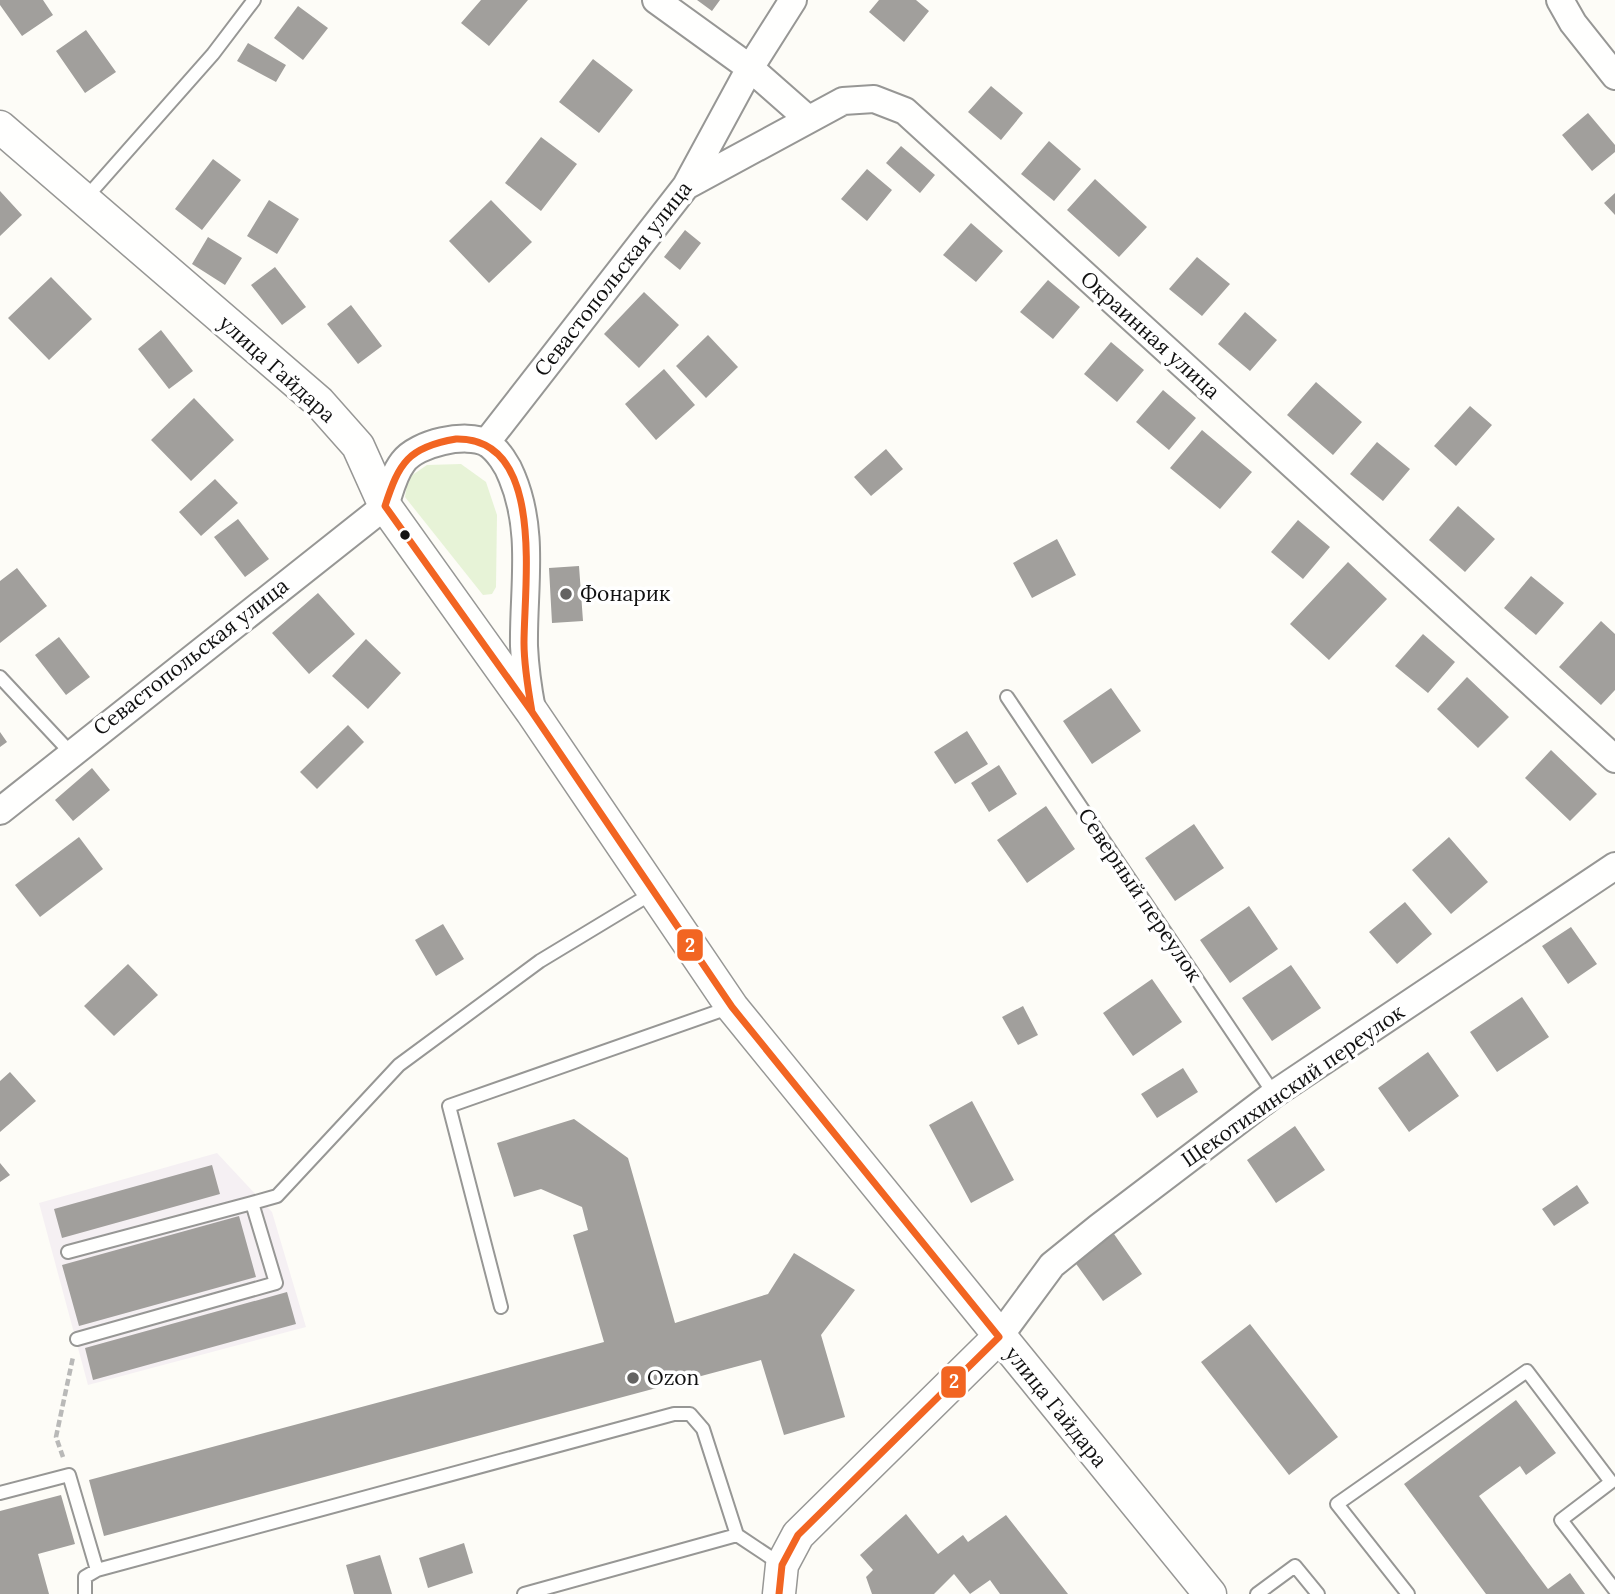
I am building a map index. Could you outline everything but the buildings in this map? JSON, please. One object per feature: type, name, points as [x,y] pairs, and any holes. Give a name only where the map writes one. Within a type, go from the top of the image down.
[{"type":"street","points":[[656,0],[750,68],[808,119]]},
{"type":"street","name":"Севастопольская улица","points":[[486,443],[686,186],[750,68],[793,0]]},
{"type":"street","points":[[1560,0],[1573,23],[1615,76]]},
{"type":"street","name":"Окраинная улица","points":[[686,186],[843,101],[874,99],[905,111],[1615,758]]},
{"type":"street","name":"улица Гайдара","points":[[0,127],[319,402],[358,446],[385,506],[532,712],[732,1007],[1210,1594]]},
{"type":"street","points":[[385,506],[395,475],[415,450],[454,440],[486,443],[501,457],[522,504],[527,536],[524,646],[532,712]]},
{"type":"street","name":"Севастопольская улица","points":[[0,811],[70,752],[385,506]]},
{"type":"street","name":"Щекотихинский переулок","points":[[999,1337],[1052,1265],[1274,1094],[1615,866]]},
{"type":"street","points":[[780,1580],[798,1535],[999,1337]]},
{"type":"lane","points":[[84,200],[213,54],[254,0]]},
{"type":"lane","points":[[0,677],[70,752]]},
{"type":"lane","name":"Северный переулок","points":[[1007,697],[1274,1094]]},
{"type":"lane","points":[[68,1252],[277,1196],[399,1065],[540,961],[654,892]]},
{"type":"lane","points":[[501,1307],[449,1106],[732,1007]]},
{"type":"lane","points":[[77,1339],[276,1283],[252,1203]]},
{"type":"lane","points":[[1408,1594],[1337,1504],[1527,1371],[1611,1482],[1560,1520],[1615,1590]]},
{"type":"lane","points":[[85,1594],[85,1577],[97,1570],[674,1414],[690,1414],[703,1429],[737,1535],[780,1580]]},
{"type":"lane","points":[[0,1493],[69,1475],[97,1570]]},
{"type":"lane","points":[[524,1594],[737,1535]]},
{"type":"lane","points":[[1257,1594],[1295,1566],[1318,1594]]},
{"type":"path","points":[[69,1475],[56,1437],[77,1339]]},
{"type":"shaded area","points":[[217,1153],[272,1212],[306,1327],[88,1385],[39,1203]]},
{"type":"green space","points":[[461,464],[486,482],[497,515],[496,587],[492,594],[483,595],[405,497],[408,478],[427,465]]},
{"type":"transit line","name":"2","points":[[456,439],[485,445],[505,462],[517,487],[524,518],[524,652],[532,712],[385,506],[395,479],[408,459],[427,447],[456,439]]},
{"type":"transit line","name":"2","points":[[532,712],[732,1007],[999,1337],[798,1535],[782,1565],[779,1594]]},
{"type":"place","name":"Фонарик","points":[[566,594]]},
{"type":"place","name":"Ozon","points":[[633,1378]]}]
